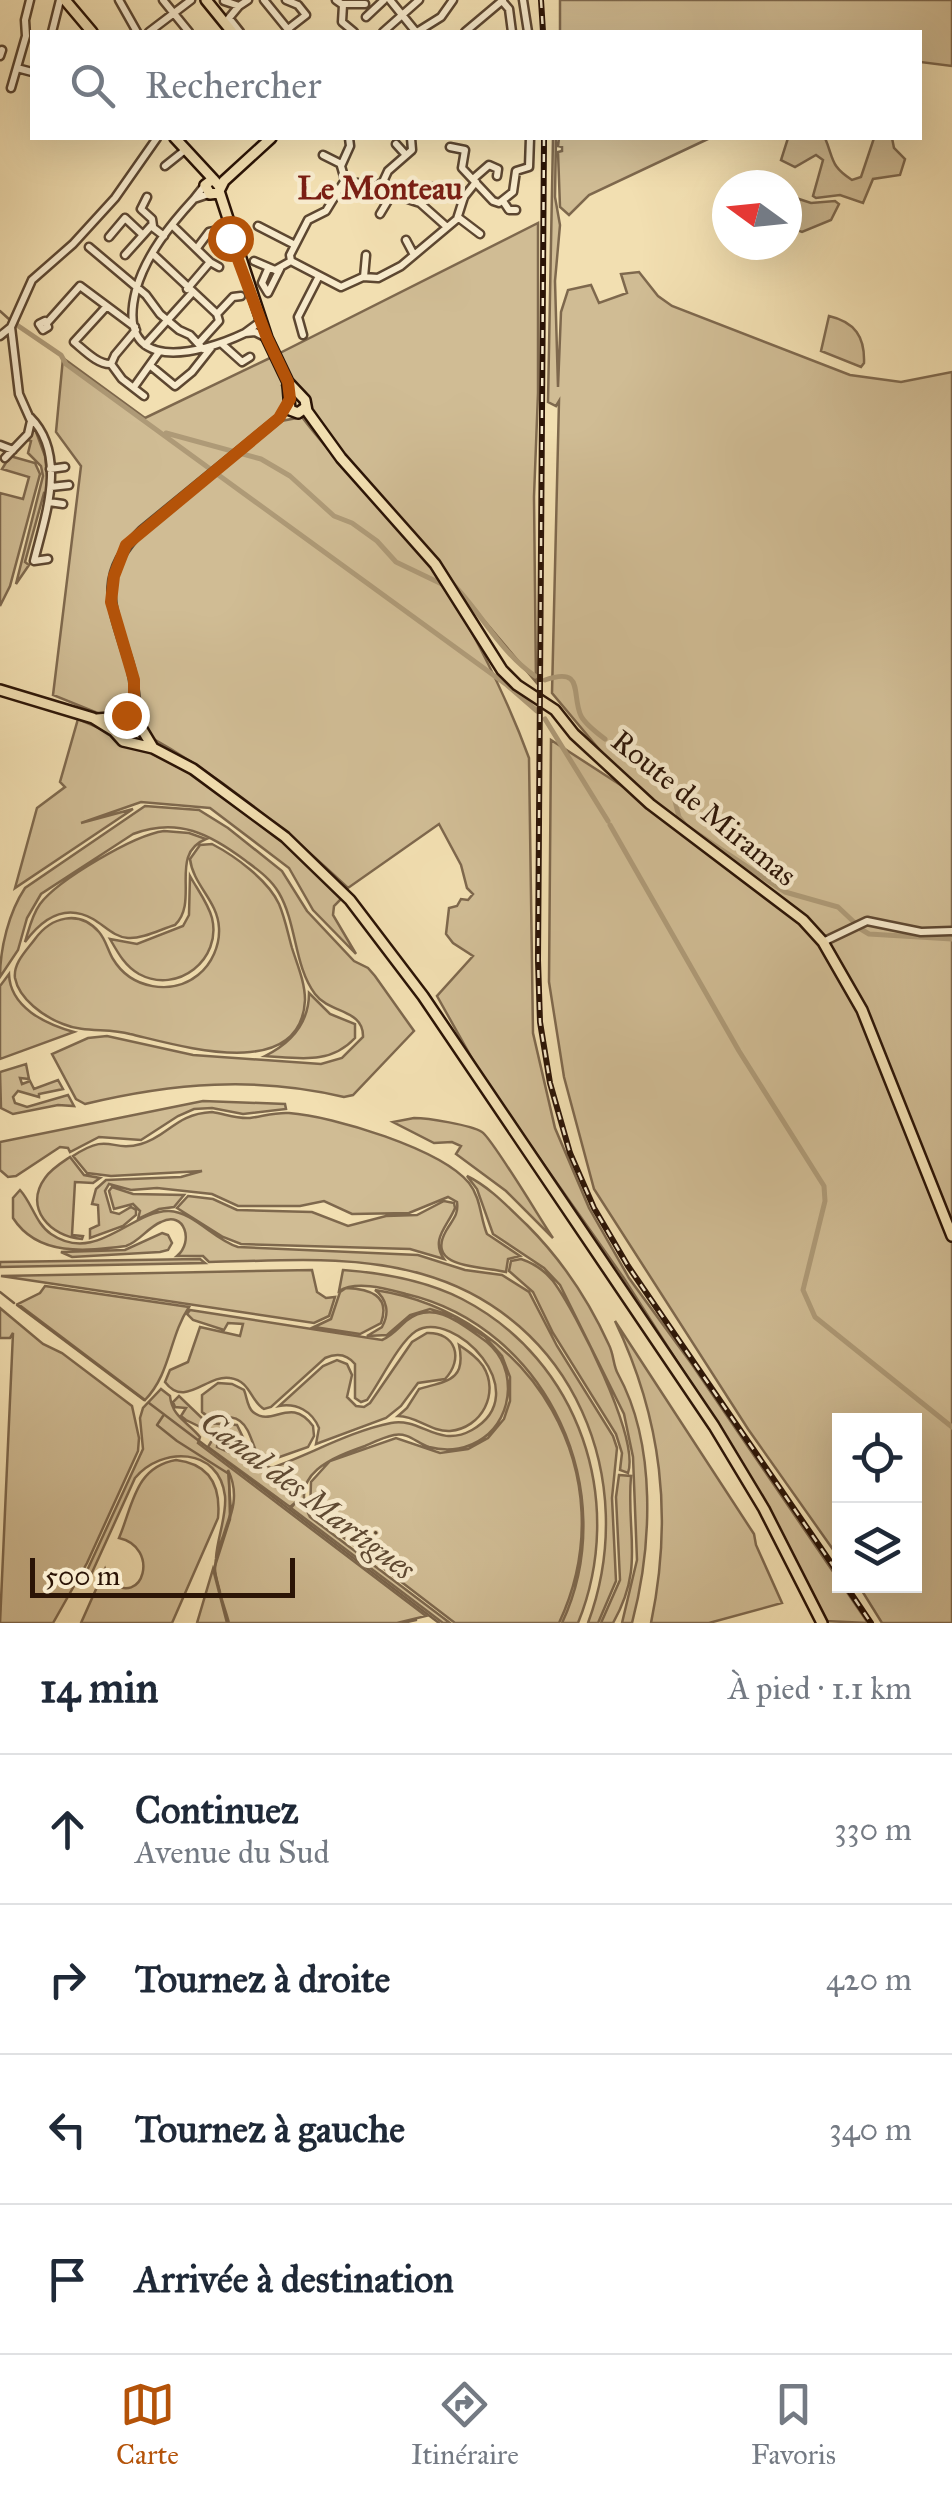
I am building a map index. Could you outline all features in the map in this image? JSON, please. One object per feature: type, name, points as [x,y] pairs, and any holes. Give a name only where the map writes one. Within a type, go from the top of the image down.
[{"type":"main road","points":[[65,0],[90,30]]},
{"type":"main road","points":[[206,0],[230,30]]},
{"type":"main road","points":[[178,140],[212,187],[260,327],[288,382],[295,406]]},
{"type":"main road","points":[[212,187],[266,140]]},
{"type":"main road","name":"Route de Miramas","points":[[295,406],[314,421],[341,458],[434,564],[502,670],[555,710],[574,734],[650,804],[803,920],[822,942],[862,1010],[952,1236]]},
{"type":"main road","points":[[0,690],[93,718],[114,731],[119,739],[153,748],[221,788],[285,836],[340,889],[384,942],[714,1426],[764,1509],[822,1623]]},
{"type":"main road","points":[[114,731],[122,717]]},
{"type":"main road","points":[[93,718],[138,719],[141,732],[153,748]]},
{"type":"main road","points":[[132,741],[141,732]]},
{"type":"street","points":[[11,88],[26,36],[30,0]]},
{"type":"street","points":[[53,30],[65,0]]},
{"type":"street","points":[[118,0],[136,30]]},
{"type":"street","points":[[163,0],[187,30]]},
{"type":"street","points":[[152,30],[190,0]]},
{"type":"street","points":[[217,14],[225,0],[240,6]]},
{"type":"street","points":[[238,30],[229,18],[248,0]]},
{"type":"street","points":[[267,1],[291,29],[306,14],[286,0]]},
{"type":"street","points":[[366,16],[387,0],[414,30]]},
{"type":"street","points":[[385,30],[418,0]]},
{"type":"street","points":[[419,30],[441,16],[453,0]]},
{"type":"street","points":[[524,0],[528,30]]},
{"type":"street","points":[[467,30],[503,1],[512,30]]},
{"type":"street","points":[[352,30],[341,19],[339,2],[364,4]]},
{"type":"street","points":[[17,68],[30,71]]},
{"type":"street","points":[[0,336],[11,328],[32,280],[90,226],[156,140]]},
{"type":"street","points":[[349,140],[342,164],[345,180],[327,210],[310,218],[290,254],[292,260],[338,286],[364,277],[378,278],[414,255],[458,218],[464,197],[489,165],[498,169],[498,176]]},
{"type":"street","points":[[380,214],[388,171],[409,152],[412,140]]},
{"type":"street","points":[[450,147],[464,150],[461,166],[492,202],[502,201],[515,190],[516,171],[529,167],[530,140]]},
{"type":"street","points":[[396,144],[421,156]]},
{"type":"street","points":[[165,166],[185,150]]},
{"type":"street","points":[[324,155],[342,164]]},
{"type":"street","points":[[345,180],[417,202],[447,227]]},
{"type":"street","points":[[111,364],[136,329],[137,287],[152,254],[194,198],[212,187]]},
{"type":"street","points":[[417,202],[432,187]]},
{"type":"street","points":[[147,197],[142,208],[164,236]]},
{"type":"street","points":[[502,201],[510,210],[516,210]]},
{"type":"street","points":[[109,237],[125,218],[143,234]]},
{"type":"street","points":[[458,218],[480,234]]},
{"type":"street","points":[[172,224],[219,267]]},
{"type":"street","points":[[125,255],[153,226]]},
{"type":"street","points":[[258,226],[295,245]]},
{"type":"street","points":[[197,248],[214,231]]},
{"type":"street","points":[[406,240],[414,255]]},
{"type":"street","points":[[88,247],[201,346]]},
{"type":"street","points":[[152,254],[217,314],[218,321],[201,346]]},
{"type":"street","points":[[364,277],[366,254]]},
{"type":"street","points":[[268,269],[262,282],[268,292],[280,269],[292,260]]},
{"type":"street","points":[[254,261],[268,269],[280,269]]},
{"type":"street","points":[[145,346],[210,262]]},
{"type":"street","points":[[303,335],[298,317],[319,276]]},
{"type":"street","points":[[47,322],[80,286],[120,313],[136,329],[145,346],[159,352],[181,354],[201,346],[212,347],[260,327]]},
{"type":"street","points":[[334,296],[338,286]]},
{"type":"street","points":[[217,314],[233,298],[241,296]]},
{"type":"street","points":[[106,307],[74,342],[104,365],[111,364]]},
{"type":"street","points":[[245,334],[260,327]]},
{"type":"street","points":[[11,328],[19,394],[52,452],[49,502],[34,561],[48,559]]},
{"type":"street","points":[[222,344],[242,362],[250,358]]},
{"type":"street","points":[[152,367],[175,386],[212,347]]},
{"type":"street","points":[[134,388],[159,352]]},
{"type":"street","points":[[111,364],[144,396]]},
{"type":"street","points":[[138,719],[129,660],[113,617],[111,590],[126,545],[295,406]]},
{"type":"street","points":[[5,458],[28,434],[30,417]]},
{"type":"street","points":[[0,445],[13,450]]},
{"type":"street","points":[[50,469],[65,467]]},
{"type":"street","points":[[51,487],[69,485]]},
{"type":"street","points":[[49,502],[63,504]]},
{"type":"street","points":[[44,522],[58,522]]},
{"type":"street","points":[[39,540],[53,540]]},
{"type":"street","points":[[122,717],[134,696]]},
{"type":"street","points":[[822,942],[866,921],[921,932],[952,931]]},
{"type":"shaded area","points":[[560,0],[952,0],[952,66],[922,62],[922,30],[560,30]]},
{"type":"shaded area","points":[[553,140],[560,225],[555,281],[558,387],[561,312],[568,290],[591,285],[599,303],[627,293],[621,274],[639,272],[658,296],[672,306],[850,375],[901,382],[952,372],[952,1623],[882,1623],[863,1593],[922,1593],[922,1413],[832,1413],[832,1548],[748,1429],[594,1189],[564,1077],[549,982],[551,740],[639,797],[552,693],[559,401],[556,406],[548,402]]},
{"type":"shaded area","points":[[559,140],[706,140],[589,195],[569,215],[560,207],[558,152],[562,147],[558,146]]},
{"type":"shaded area","points":[[787,140],[826,140],[836,166],[852,180],[861,177],[873,140],[892,140],[894,148],[905,159],[900,175],[873,179],[863,203],[840,195],[813,196],[823,160],[816,155],[795,167],[781,160]]},
{"type":"shaded area","points":[[802,200],[835,201],[839,204],[831,220],[802,232]]},
{"type":"shaded area","points":[[538,223],[536,682],[339,449],[278,354]]},
{"type":"shaded area","points":[[829,316],[846,322],[857,332],[864,354],[861,367],[821,351]]},
{"type":"shaded area","points":[[272,357],[287,398],[276,422],[302,417],[418,549],[450,594],[481,649],[529,758],[533,1033],[555,1128],[589,1208],[629,1278],[832,1570],[832,1593],[848,1593],[868,1623],[825,1621],[742,1463],[623,1277],[483,1078],[437,996],[473,956],[446,934],[449,908],[473,894],[439,824],[348,888],[251,805],[200,767],[145,734],[139,691],[110,715],[53,695],[81,466],[56,432],[63,358],[145,418]]},
{"type":"shaded area","points":[[32,421],[45,456],[49,494],[44,493],[25,562],[29,565],[16,584],[43,476],[41,466],[28,453],[31,441],[25,439]]},
{"type":"shaded area","points":[[10,456],[35,463],[40,474],[10,586],[0,606],[0,493],[23,499],[29,477],[2,469]]},
{"type":"shaded area","points":[[78,719],[200,779],[286,844],[343,897],[334,906],[333,915],[356,954],[313,910],[289,868],[210,808],[141,802],[81,823],[133,809],[15,888],[37,808],[65,787],[60,782]]},
{"type":"shaded area","points":[[145,806],[199,810],[228,828],[282,871],[307,911],[354,961],[375,976],[414,1031],[353,1095],[247,1084],[182,1087],[85,1104],[76,1099],[52,1054],[88,1038],[107,1036],[193,1055],[321,1064],[342,1058],[363,1037],[358,1021],[321,1000],[308,983],[285,905],[272,883],[219,843],[179,828],[133,834],[41,894],[27,918],[18,950],[0,977],[6,931],[25,888]]},
{"type":"shaded area","points":[[164,831],[206,839],[189,855],[185,904],[175,925],[128,938],[83,914],[64,913],[47,920],[25,942],[37,908],[49,894],[116,850]]},
{"type":"shaded area","points":[[212,844],[259,878],[281,909],[305,1000],[298,1026],[283,1042],[261,1051],[205,1050],[122,1032],[71,1027],[48,1017],[27,1000],[15,978],[18,962],[42,931],[66,919],[91,925],[121,969],[141,983],[176,986],[198,975],[214,954],[219,928],[190,859],[200,845]]},
{"type":"shaded area","points":[[190,876],[212,918],[213,933],[204,959],[182,976],[168,980],[139,974],[110,939],[137,944],[183,926],[189,915]]},
{"type":"shaded area","points":[[9,974],[22,1005],[41,1019],[74,1032],[0,1059],[0,986]]},
{"type":"shaded area","points":[[309,993],[330,1014],[355,1024],[355,1038],[325,1056],[265,1056],[297,1031],[306,1014]]},
{"type":"shaded area","points":[[26,1064],[29,1079],[20,1078],[22,1084],[30,1081],[34,1089],[58,1080],[63,1089],[39,1097],[18,1091],[13,1097],[15,1103],[27,1107],[68,1095],[74,1106],[58,1105],[13,1114],[1,1108],[0,1072]]},
{"type":"shaded area","points":[[203,1101],[285,1104],[286,1109],[243,1114],[194,1109],[141,1140],[99,1137],[70,1152],[60,1147],[16,1176],[8,1177],[0,1170],[0,1142]]},
{"type":"shaded area","points":[[212,1112],[245,1118],[284,1113],[308,1115],[385,1136],[435,1158],[469,1183],[487,1234],[520,1256],[508,1259],[506,1272],[450,1260],[441,1244],[456,1214],[457,1202],[448,1197],[409,1213],[352,1214],[324,1201],[300,1206],[238,1206],[212,1194],[157,1188],[131,1190],[109,1184],[105,1191],[111,1212],[119,1214],[131,1207],[136,1215],[123,1226],[90,1238],[90,1229],[99,1225],[98,1205],[92,1204],[96,1189],[106,1180],[181,1177],[202,1171],[111,1176],[87,1173],[73,1156],[95,1145],[141,1144],[189,1117]]},
{"type":"shaded area","points":[[414,1118],[449,1122],[482,1132],[553,1238],[506,1191],[456,1154],[461,1146],[434,1143],[393,1122]]},
{"type":"shaded area","points":[[70,1157],[84,1175],[100,1178],[93,1183],[75,1182],[72,1235],[83,1236],[82,1239],[51,1227],[37,1200],[47,1175]]},
{"type":"shaded area","points":[[467,1176],[506,1205],[563,1266],[611,1349],[616,1371],[631,1402],[645,1464],[647,1497],[644,1562],[632,1623],[622,1623],[637,1560],[633,1457],[624,1414],[560,1285],[544,1268],[493,1234],[477,1189]]},
{"type":"shaded area","points":[[112,1187],[133,1194],[184,1195],[174,1207],[138,1219],[140,1211],[133,1204],[114,1209],[109,1191]]},
{"type":"shaded area","points":[[20,1190],[46,1230],[67,1242],[98,1240],[155,1213],[169,1211],[187,1216],[238,1247],[418,1255],[465,1270],[502,1275],[529,1292],[617,1448],[612,1498],[616,1581],[598,1623],[588,1623],[602,1569],[606,1514],[599,1461],[582,1411],[555,1366],[520,1327],[475,1295],[396,1268],[316,1260],[209,1262],[203,1256],[177,1256],[186,1236],[176,1220],[161,1222],[126,1246],[79,1250],[49,1245],[23,1231],[13,1218],[13,1198]]},
{"type":"shaded area","points":[[188,1196],[213,1199],[237,1210],[312,1212],[348,1226],[386,1216],[417,1215],[444,1201],[454,1203],[455,1208],[439,1239],[444,1259],[410,1249],[241,1244],[177,1208]]},
{"type":"shaded area","points":[[162,1233],[172,1243],[168,1250],[160,1252],[72,1257],[61,1252],[125,1250]]},
{"type":"shaded area","points":[[200,1259],[205,1263],[0,1267],[0,1262]]},
{"type":"shaded area","points":[[521,1259],[553,1281],[590,1346],[625,1433],[628,1473],[620,1470],[622,1453],[616,1434],[553,1333],[533,1292],[509,1271],[511,1261]]},
{"type":"shaded area","points":[[312,1270],[317,1292],[326,1298],[335,1297],[329,1316],[314,1323],[1,1276]]},
{"type":"shaded area","points":[[343,1270],[404,1278],[462,1299],[503,1325],[537,1358],[563,1396],[583,1438],[594,1483],[597,1530],[592,1577],[578,1623],[562,1623],[579,1573],[583,1521],[577,1470],[560,1422],[534,1378],[499,1341],[456,1312],[381,1288],[354,1286],[339,1291]]},
{"type":"shaded area","points":[[45,1286],[189,1307],[160,1378],[145,1400],[18,1304],[40,1293]]},
{"type":"shaded area","points":[[346,1288],[376,1295],[383,1306],[381,1323],[360,1334],[314,1327],[331,1319],[340,1292]]},
{"type":"shaded area","points":[[375,1290],[431,1305],[449,1315],[430,1309],[410,1315],[387,1335],[367,1336],[382,1327],[386,1317],[385,1302]]},
{"type":"shaded area","points":[[0,1308],[43,1344],[62,1353],[132,1406],[139,1438],[138,1451],[87,1563],[53,1623],[0,1623],[13,1333],[10,1338],[0,1338]]},
{"type":"shaded area","points":[[190,1310],[382,1340],[416,1315],[435,1313],[463,1325],[492,1347],[504,1366],[508,1389],[501,1417],[484,1438],[472,1445],[444,1449],[429,1447],[404,1435],[390,1436],[328,1462],[309,1479],[305,1489],[304,1502],[310,1517],[450,1623],[443,1623],[291,1508],[296,1502],[290,1507],[208,1447],[214,1437],[218,1439],[217,1447],[228,1452],[233,1443],[186,1420],[181,1416],[186,1408],[175,1407],[173,1402],[179,1396],[207,1423],[237,1425],[253,1458],[271,1468],[391,1423],[412,1424],[449,1436],[472,1430],[490,1414],[496,1396],[493,1376],[483,1358],[468,1342],[432,1327],[410,1336],[367,1400],[355,1398],[355,1364],[337,1355],[325,1358],[264,1409],[246,1387],[230,1378],[188,1392],[173,1389],[165,1382],[170,1370],[188,1362],[200,1327],[240,1336],[243,1324],[228,1323],[224,1330],[193,1320],[187,1314]]},
{"type":"shaded area","points":[[461,1321],[480,1331],[521,1367],[552,1410],[573,1459],[582,1512],[577,1567],[559,1623],[455,1623],[310,1512],[311,1482],[330,1461],[396,1438],[440,1453],[468,1449],[488,1438],[504,1419],[510,1401],[510,1377],[502,1356],[485,1337]]},
{"type":"shaded area","points":[[615,1321],[754,1534],[782,1603],[709,1623],[651,1623],[661,1545],[659,1469],[644,1395]]},
{"type":"shaded area","points":[[427,1333],[445,1337],[454,1348],[451,1371],[445,1379],[418,1383],[386,1418],[316,1444],[319,1428],[312,1417],[298,1407],[279,1406],[323,1366],[337,1360],[347,1364],[352,1375],[347,1397],[356,1406],[364,1407],[412,1342]]},
{"type":"shaded area","points":[[459,1345],[478,1360],[488,1376],[488,1398],[479,1416],[450,1431],[398,1416],[419,1389],[457,1373]]},
{"type":"shaded area","points":[[218,1383],[244,1390],[251,1410],[260,1416],[289,1412],[305,1417],[313,1426],[314,1436],[308,1447],[274,1459],[260,1458],[240,1421],[202,1412],[202,1395]]},
{"type":"shaded area","points":[[161,1389],[170,1396],[177,1414],[200,1437],[198,1443],[426,1616],[397,1623],[229,1623],[215,1569],[225,1496],[221,1480],[212,1468],[188,1457],[160,1460],[135,1478],[90,1577],[85,1575],[143,1449],[143,1408]],"holes":[[[228,1470],[234,1497],[232,1510],[223,1536],[231,1512]]]},
{"type":"shaded area","points":[[176,1460],[197,1466],[211,1478],[218,1518],[172,1623],[81,1623],[105,1569],[109,1581],[121,1588],[138,1582],[143,1563],[140,1552],[119,1538],[144,1479],[162,1464]]},
{"type":"shaded area","points":[[619,1475],[631,1476],[629,1584],[613,1623],[601,1623],[620,1580],[616,1497]]},
{"type":"shaded area","points":[[213,1569],[227,1623],[197,1623]]},
{"type":"waterway","points":[[0,311],[10,320]]},
{"type":"waterway","points":[[14,323],[507,685],[537,711]]},
{"type":"waterway","points":[[166,433],[261,459],[290,476],[334,516],[377,541],[396,562],[446,586]]},
{"type":"waterway","points":[[452,583],[511,655],[535,676]]},
{"type":"waterway","points":[[545,680],[571,680],[581,716],[605,739]]},
{"type":"waterway","points":[[545,719],[608,821]]},
{"type":"waterway","points":[[609,743],[646,775],[671,780],[682,793],[675,801],[686,826],[785,892],[838,907],[855,923]]},
{"type":"waterway","points":[[610,825],[739,1051],[824,1186],[825,1201],[803,1290],[815,1317],[952,1427]]},
{"type":"waterway","points":[[859,928],[869,934],[952,939]]},
{"type":"waterway","name":"Canal des Martigues","points":[[0,1292],[14,1303]]},
{"type":"waterway","name":"Canal des Martigues","points":[[17,1305],[144,1400]]},
{"type":"waterway","name":"Canal des Martigues","points":[[149,1403],[439,1623]]},
{"type":"waterway","points":[[163,1416],[157,1425],[229,1474],[230,1519],[214,1569],[220,1592]]},
{"type":"waterway","points":[[221,1598],[228,1623]]},
{"type":"waterway","points":[[403,1623],[416,1620]]},
{"type":"railway","points":[[541,0],[543,30]]},
{"type":"railway","points":[[544,140],[538,960],[540,1022],[550,1083],[570,1153],[594,1208],[628,1266],[832,1564]]},
{"type":"railway","points":[[851,1593],[871,1623]]},
{"type":"district","name":"Le Monteau","points":[[380,188]]},
{"type":"route","points":[[126,715],[134,696],[134,680],[113,617],[111,590],[126,545],[279,418],[290,399],[288,382],[267,338],[230,238]]}]
